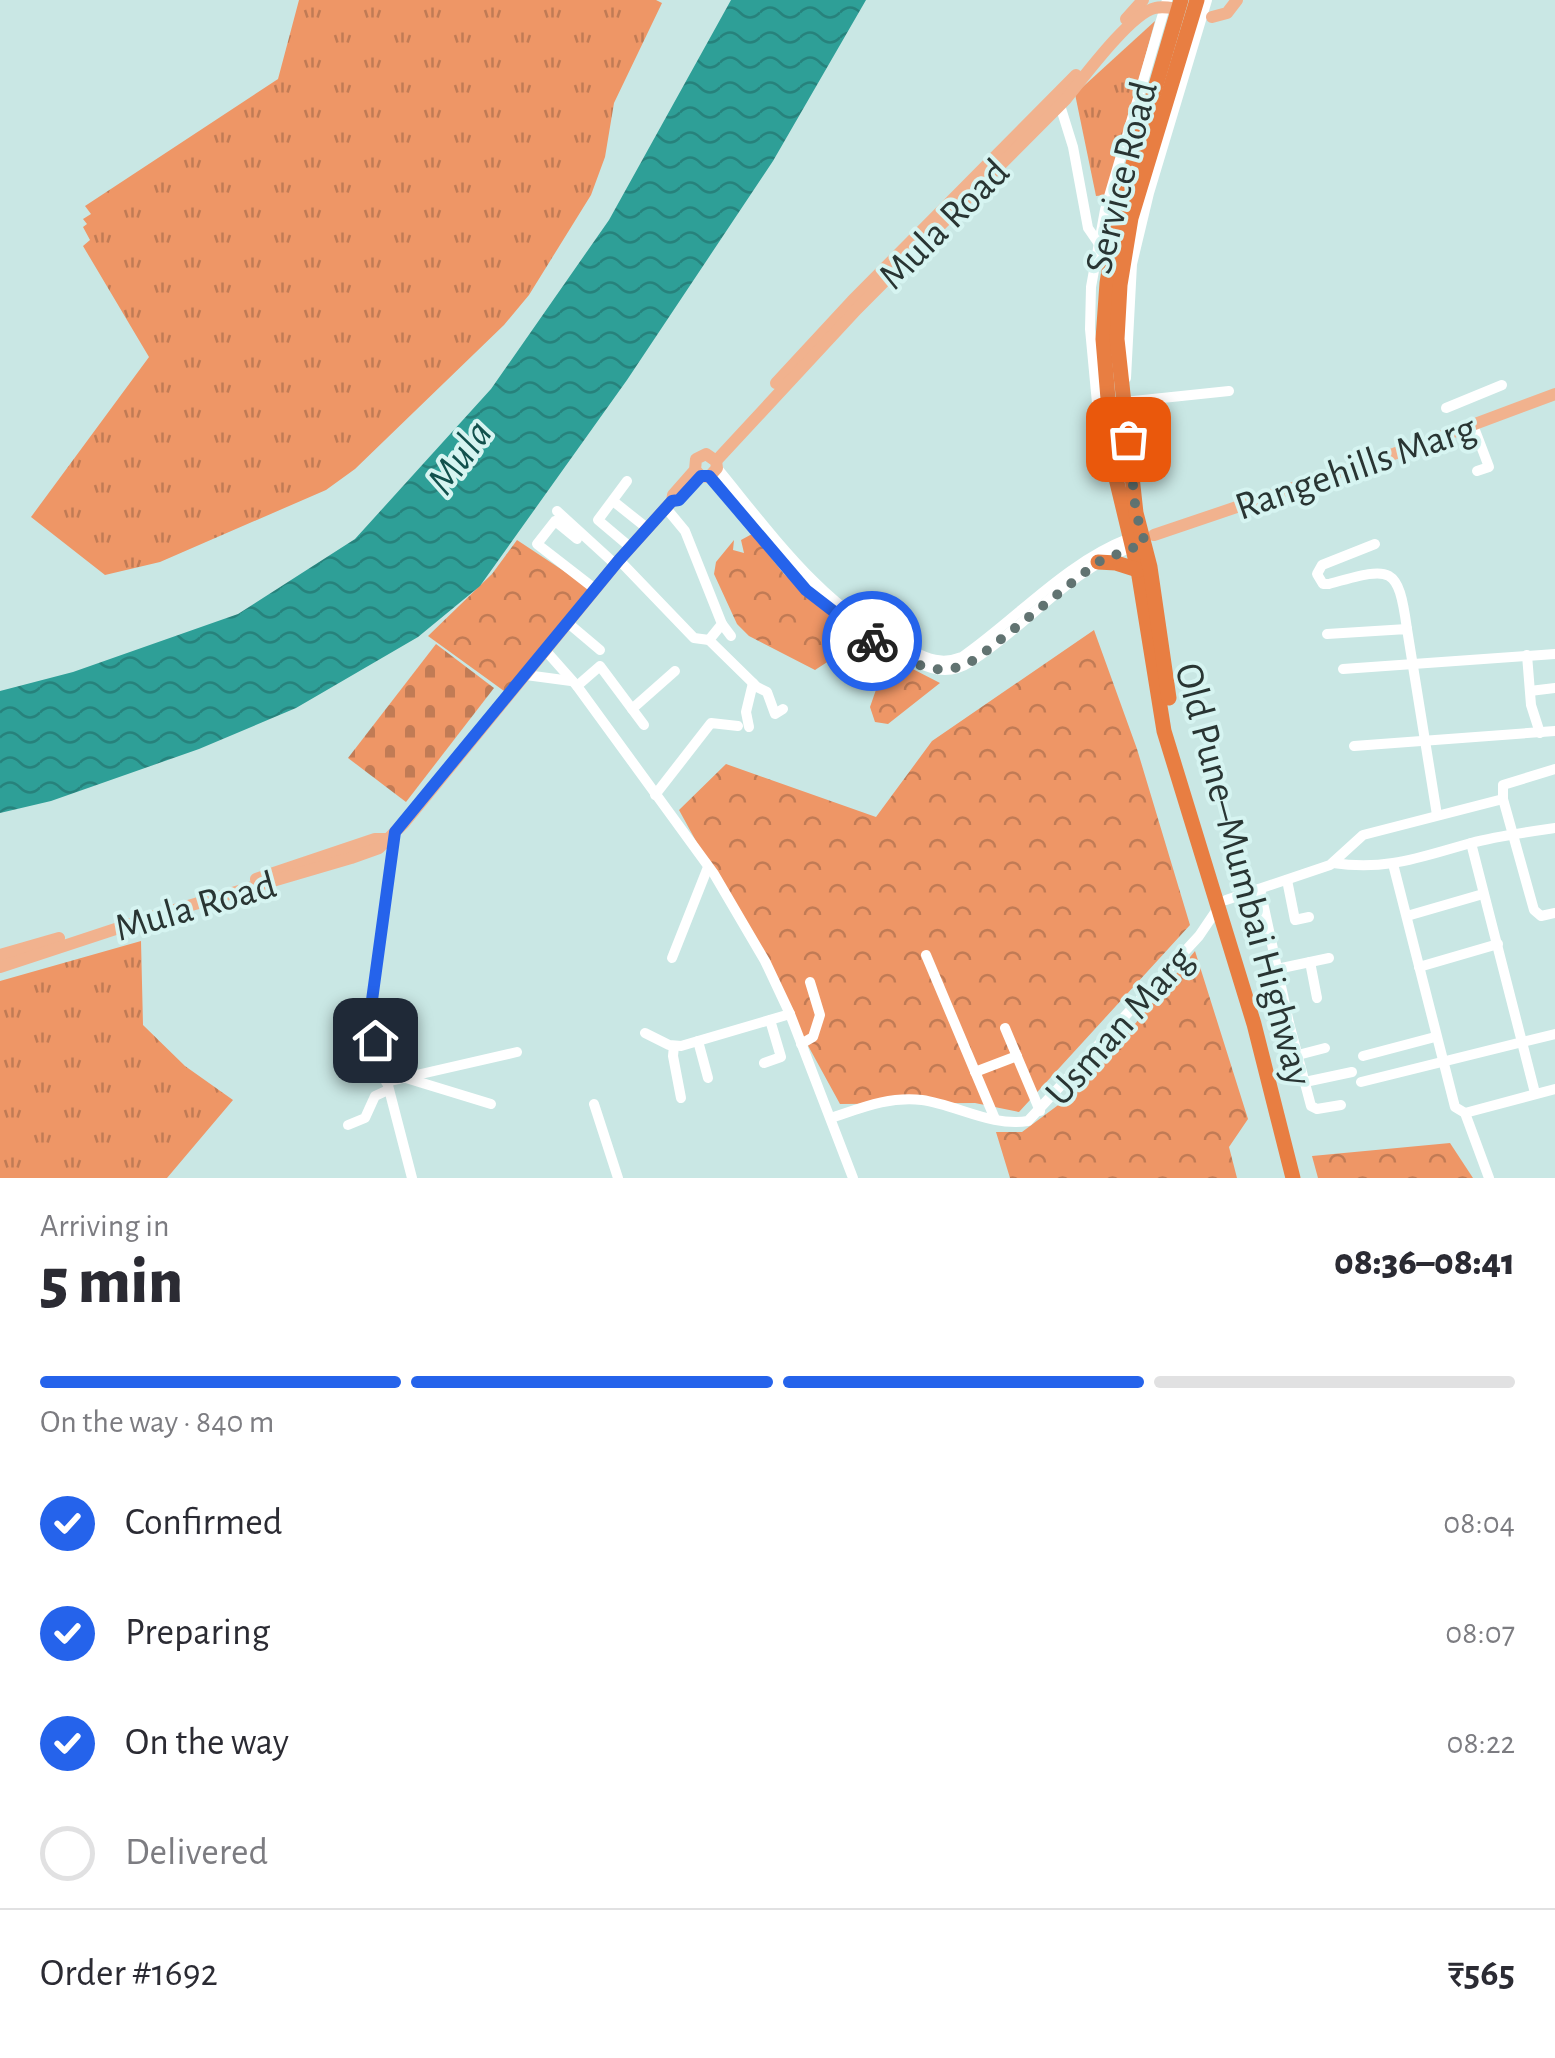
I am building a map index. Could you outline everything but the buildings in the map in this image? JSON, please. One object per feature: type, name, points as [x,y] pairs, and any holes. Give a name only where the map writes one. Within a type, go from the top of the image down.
[{"type":"highway","name":"Old Pune–Mumbai Highway","points":[[1197,0],[1131,218],[1120,285],[1117,338],[1136,513],[1174,729],[1293,1178]]},
{"type":"highway","name":"Old Pune–Mumbai Highway","points":[[1170,6],[1118,215],[1107,283],[1103,339],[1114,470],[1140,539],[1138,570],[1164,731],[1264,1022],[1303,1178]]},
{"type":"highway","points":[[1098,562],[1138,570]]},
{"type":"main road","points":[[1063,97],[1143,0]]},
{"type":"main road","points":[[1212,17],[1226,13],[1236,0]]},
{"type":"main road","points":[[1063,97],[1146,22],[1170,6]]},
{"type":"main road","name":"Mula Road","points":[[0,967],[17,954],[299,870],[391,835],[617,562],[669,505],[673,495],[708,468],[1063,97]]},
{"type":"main road","name":"Rangehills Marg","points":[[1140,539],[1555,394]]},
{"type":"main road","points":[[0,955],[17,954]]},
{"type":"street","points":[[1206,0],[1149,192],[1132,264],[1123,397],[1229,391]]},
{"type":"street","name":"Service Road","points":[[1114,470],[1102,456],[1090,329],[1091,287],[1106,210],[1170,6]]},
{"type":"street","points":[[1063,97],[1088,228],[1099,244]]},
{"type":"street","points":[[1446,408],[1502,385]]},
{"type":"street","points":[[1477,471],[1488,467],[1479,394]]},
{"type":"street","points":[[708,468],[822,593],[869,630],[940,662],[962,658],[1101,550],[1140,539]]},
{"type":"street","points":[[708,468],[817,599],[864,637],[939,672],[966,665],[1098,562],[1140,539]]},
{"type":"street","points":[[626,481],[598,520],[630,547]]},
{"type":"street","points":[[613,501],[647,528]]},
{"type":"street","points":[[669,505],[685,531],[722,624],[731,636]]},
{"type":"street","points":[[556,511],[617,562],[694,638],[709,640],[770,695],[776,714],[782,709]]},
{"type":"street","points":[[577,539],[555,521],[537,544],[595,589]]},
{"type":"street","points":[[1376,544],[1322,565],[1316,574],[1323,584],[1379,573],[1392,576],[1398,583],[1437,815]]},
{"type":"street","points":[[568,623],[600,650]]},
{"type":"street","points":[[709,640],[722,624]]},
{"type":"street","points":[[1328,634],[1407,629]]},
{"type":"street","points":[[546,651],[708,867],[765,961],[790,1014],[853,1178]]},
{"type":"street","points":[[1343,668],[1555,654]]},
{"type":"street","points":[[1527,655],[1540,733]]},
{"type":"street","points":[[526,675],[574,684],[600,666],[644,724]]},
{"type":"street","points":[[632,709],[675,672]]},
{"type":"street","points":[[655,795],[712,723],[743,727],[754,683]]},
{"type":"street","points":[[1530,691],[1555,688]]},
{"type":"street","points":[[1354,746],[1555,731]]},
{"type":"street","points":[[1555,769],[1503,785],[1503,799],[1534,910],[1540,916],[1555,913]]},
{"type":"street","points":[[1222,904],[1333,862],[1363,836],[1503,799]]},
{"type":"street","points":[[1333,862],[1364,868],[1392,864],[1471,843],[1555,828]]},
{"type":"street","points":[[391,835],[370,1016],[412,1178]]},
{"type":"street","points":[[1471,843],[1535,1093]]},
{"type":"street","points":[[1392,864],[1455,1107],[1465,1113],[1489,1178]]},
{"type":"street","points":[[672,958],[708,867]]},
{"type":"street","points":[[1288,880],[1296,920],[1308,917]]},
{"type":"street","points":[[1260,889],[1313,1108],[1341,1104]]},
{"type":"street","points":[[1407,916],[1484,894]]},
{"type":"street","name":"Usman Marg","points":[[831,1118],[900,1099],[923,1100],[995,1120],[1028,1121],[1198,936],[1222,904]]},
{"type":"street","points":[[1419,967],[1498,944]]},
{"type":"street","points":[[926,956],[995,1120]]},
{"type":"street","points":[[1277,969],[1329,958]]},
{"type":"street","points":[[1310,962],[1317,998]]},
{"type":"street","points":[[764,1063],[803,1047],[813,1037],[820,1014],[810,982]]},
{"type":"street","points":[[645,1033],[674,1046],[790,1014]]},
{"type":"street","points":[[770,1020],[782,1057]]},
{"type":"street","points":[[1006,1028],[1040,1112]]},
{"type":"street","points":[[1362,1082],[1555,1034]]},
{"type":"street","points":[[1362,1056],[1435,1037]]},
{"type":"street","points":[[698,1041],[708,1078]]},
{"type":"street","points":[[674,1046],[672,1056],[680,1098]]},
{"type":"street","points":[[1298,1055],[1326,1048]]},
{"type":"street","points":[[348,1125],[365,1118],[374,1096],[405,1077],[517,1052]]},
{"type":"street","points":[[975,1072],[1017,1056]]},
{"type":"street","points":[[1305,1082],[1352,1072]]},
{"type":"street","points":[[405,1077],[491,1104]]},
{"type":"street","points":[[1465,1113],[1555,1089]]},
{"type":"street","points":[[594,1104],[618,1178]]},
{"type":"green space","points":[[299,0],[662,3],[614,103],[605,157],[591,195],[529,295],[504,325],[355,469],[326,490],[160,562],[105,575],[31,517],[149,357],[83,246],[90,240],[83,227],[87,224],[83,219],[91,214],[85,206],[278,79]]},
{"type":"green space","points":[[1155,21],[1107,195],[1096,196],[1075,94]]},
{"type":"green space","points":[[752,534],[784,574],[870,647],[940,683],[888,724],[875,722],[870,707],[879,681],[832,659],[815,670],[749,636],[737,624],[714,574],[716,562],[734,540],[733,550],[744,553],[741,540]]},
{"type":"green space","points":[[517,540],[591,589],[504,691],[428,636],[492,574]]},
{"type":"green space","points":[[1094,630],[1137,749],[1190,925],[1019,1112],[975,1103],[840,1104],[679,810],[726,764],[876,817],[932,741]]},
{"type":"green space","points":[[436,644],[494,688],[406,802],[348,758]]},
{"type":"green space","points":[[141,941],[143,1025],[185,1066],[233,1100],[167,1178],[0,1178],[0,981]]},
{"type":"green space","points":[[1195,951],[1248,1119],[1229,1147],[1237,1178],[1010,1178],[996,1132],[1022,1132],[1065,1100],[1121,1041]]},
{"type":"green space","points":[[1450,1143],[1473,1178],[1318,1178],[1312,1156]]},
{"type":"water","name":"Mula","points":[[731,0],[866,0],[773,161],[627,380],[480,586],[418,637],[296,708],[199,749],[51,801],[0,813],[0,691],[73,672],[238,614],[355,539],[491,389],[609,220]]},
{"type":"way so far","points":[[872,641],[939,672],[958,668],[980,656],[1098,562],[1145,543],[1136,513],[1128,439]]},
{"type":"route","points":[[375,1040],[370,1016],[395,832],[619,560],[672,501],[679,500],[701,476],[709,476],[806,590],[872,641]]}]
